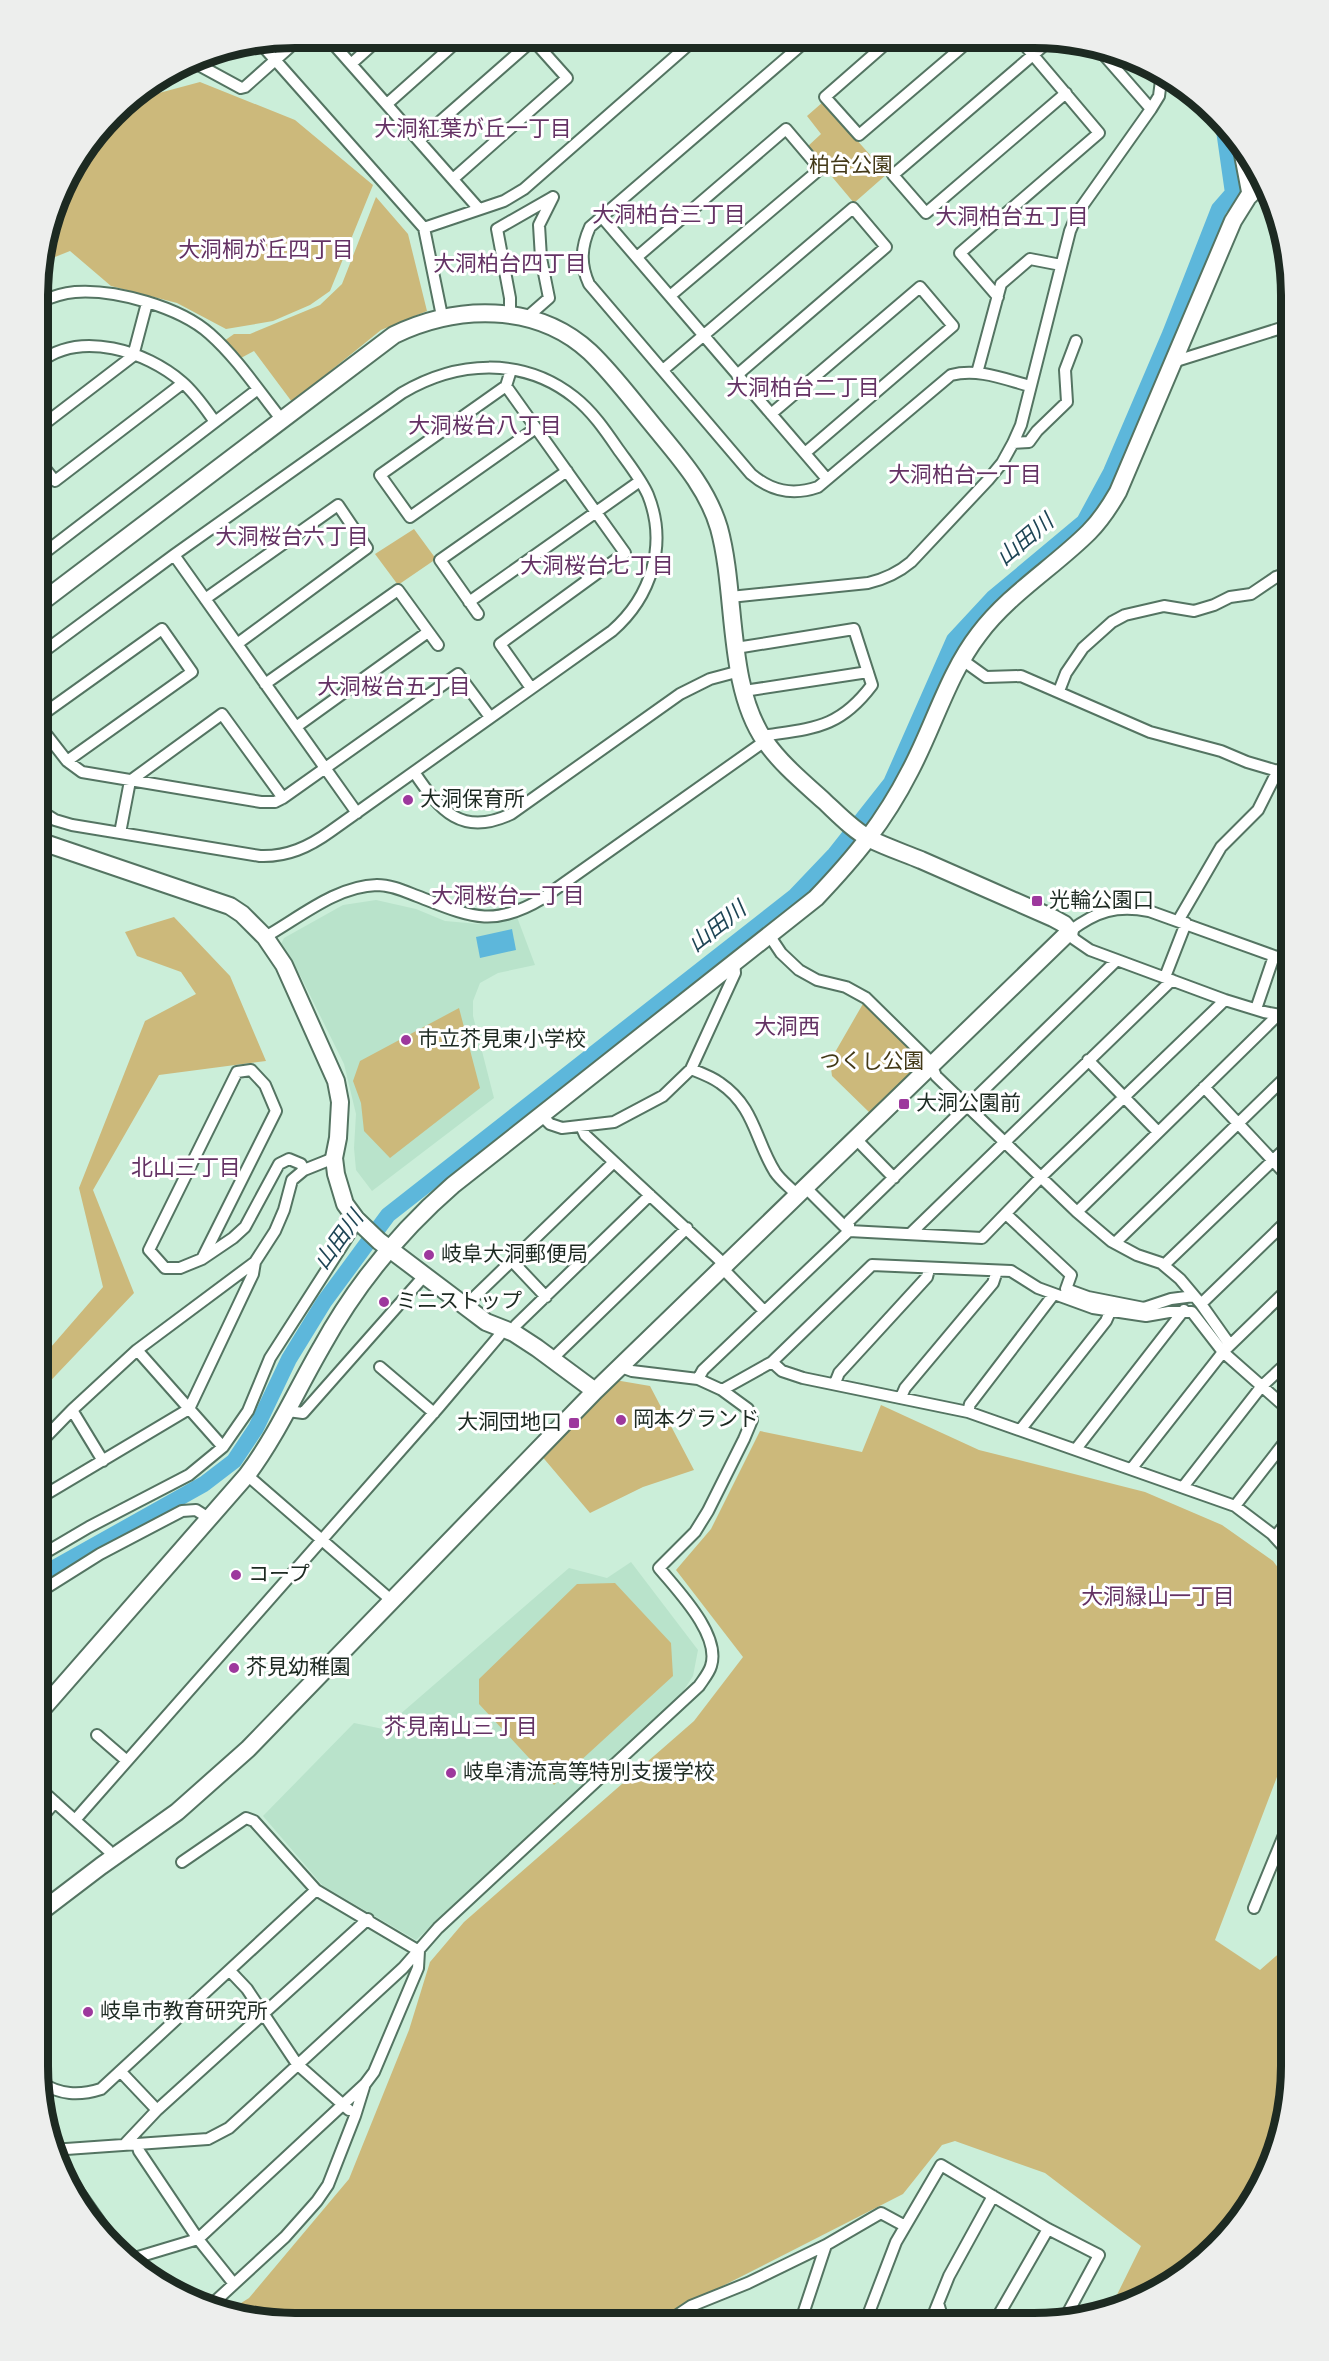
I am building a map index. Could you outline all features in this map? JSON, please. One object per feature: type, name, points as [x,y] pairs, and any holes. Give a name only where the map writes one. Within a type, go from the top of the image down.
[{"type":"street","points":[[201,66],[240,88],[245,87],[288,48]]},
{"type":"street","points":[[337,48],[479,209]]},
{"type":"street","points":[[351,64],[369,48]]},
{"type":"street","points":[[387,104],[449,48]]},
{"type":"street","points":[[419,141],[524,48]]},
{"type":"street","points":[[453,179],[567,78],[540,48]]},
{"type":"street","points":[[424,228],[504,201],[539,177],[685,48]]},
{"type":"street","points":[[798,48],[590,227],[584,241],[582,258],[585,275],[590,284],[751,474],[764,485],[777,490],[792,492],[818,487],[951,375],[963,372],[977,373],[1030,386]]},
{"type":"street","points":[[881,48],[825,97],[859,135],[961,48]]},
{"type":"street","points":[[998,297],[960,253],[1099,133],[1027,48]]},
{"type":"street","points":[[1041,48],[893,175],[926,213],[1066,93]]},
{"type":"street","points":[[266,50],[424,228],[442,316]]},
{"type":"street","points":[[1107,59],[1151,109]]},
{"type":"street","points":[[730,597],[868,583],[898,572],[911,562],[988,480],[1002,463],[1021,425],[1070,231],[1078,212],[1151,109],[1158,96],[1160,83]]},
{"type":"street","points":[[637,257],[786,129],[819,169],[670,296]]},
{"type":"street","points":[[1242,162],[1247,194]]},
{"type":"street","points":[[48,1703],[247,1475],[268,1446],[321,1346],[384,1245],[541,1115],[816,898],[856,856],[864,835],[910,772],[962,659],[981,632],[1009,603],[1090,532],[1105,514],[1130,467],[1233,221],[1247,194],[1256,187]]},
{"type":"street","points":[[553,197],[539,225],[541,258],[549,298],[517,317],[510,298],[497,229],[553,197]]},
{"type":"street","points":[[663,370],[853,208],[886,247],[737,375]]},
{"type":"street","points":[[601,216],[827,479]]},
{"type":"street","points":[[977,373],[1001,284],[1030,259],[1061,265]]},
{"type":"street","points":[[771,414],[920,287],[953,326],[805,453]]},
{"type":"street","points":[[48,300],[75,292],[99,292],[147,303],[189,319],[209,332],[227,350],[281,419]]},
{"type":"street","points":[[48,421],[133,356],[147,303]]},
{"type":"street","points":[[48,597],[394,334],[418,323],[442,316],[480,312],[517,317],[546,326],[570,338],[588,351],[612,375],[693,474],[709,503],[724,546],[736,648],[744,691],[763,739],[788,768],[864,835],[1053,918],[1064,924],[1074,939],[1090,950],[1225,999],[1281,1015]]},
{"type":"street","points":[[1173,362],[1281,328]]},
{"type":"street","points":[[1013,443],[1029,442],[1067,402],[1065,370],[1076,341]]},
{"type":"street","points":[[48,357],[61,350],[78,346],[97,346],[153,363],[183,382],[215,422]]},
{"type":"street","points":[[48,649],[174,555],[420,382],[460,369],[481,367],[534,375],[553,383],[575,398],[601,424],[640,481],[648,494],[654,516],[657,539],[655,558],[644,593],[626,619],[317,842],[278,856],[260,856],[72,825],[48,816]]},
{"type":"street","points":[[511,370],[506,386],[380,476],[410,517],[536,428]]},
{"type":"street","points":[[48,472],[55,481],[183,382]]},
{"type":"street","points":[[506,386],[625,554],[500,644],[531,688]]},
{"type":"street","points":[[48,549],[258,389]]},
{"type":"street","points":[[478,614],[440,560],[567,471]]},
{"type":"street","points":[[469,602],[640,481]]},
{"type":"street","points":[[205,599],[338,505],[367,548],[237,644]]},
{"type":"street","points":[[174,555],[357,813]]},
{"type":"street","points":[[1059,691],[1066,673],[1083,648],[1104,628],[1125,615],[1164,606],[1194,611],[1230,597],[1251,594],[1281,575]]},
{"type":"street","points":[[265,684],[398,590],[438,645]]},
{"type":"street","points":[[265,937],[341,893],[377,885],[396,888],[466,914],[486,917],[511,915],[543,898],[763,739],[820,727],[845,714],[859,702],[872,685],[854,628],[736,648]]},
{"type":"street","points":[[48,711],[162,629],[192,672],[67,761]]},
{"type":"street","points":[[296,727],[428,632]]},
{"type":"street","points":[[962,659],[986,677],[1021,676],[1150,732],[1221,751],[1247,762],[1281,771]]},
{"type":"street","points":[[414,772],[430,796],[450,815],[466,822],[486,824],[511,814],[694,685],[740,671]]},
{"type":"street","points":[[744,691],[868,672]]},
{"type":"street","points":[[48,737],[67,761],[82,772],[261,802],[275,802],[458,674],[490,717]]},
{"type":"street","points":[[120,833],[130,781],[222,714],[283,798]]},
{"type":"street","points":[[910,1234],[1168,979],[1182,922],[1221,847],[1258,810],[1278,770]]},
{"type":"street","points":[[48,844],[230,906],[242,914],[265,937],[284,965],[336,1081],[340,1102],[338,1138],[334,1158],[345,1204],[361,1224],[384,1245],[465,1306],[552,1359],[595,1391]]},
{"type":"street","points":[[48,1907],[177,1812],[248,1749],[595,1391],[1070,931],[1085,920],[1107,910],[1128,907],[1149,911],[1281,958]]},
{"type":"street","points":[[769,935],[780,953],[799,970],[817,980],[846,987],[866,998],[907,1038],[932,1066],[933,1072],[1077,1212],[1115,1243],[1137,1256],[1164,1265],[1198,1300],[1227,1348]]},
{"type":"street","points":[[1256,1009],[1274,956]]},
{"type":"street","points":[[698,1379],[703,1370],[849,1231],[849,1221],[1116,960]]},
{"type":"street","points":[[541,1115],[550,1124],[562,1128],[614,1122],[663,1096],[691,1069],[735,973],[734,962]]},
{"type":"street","points":[[691,1069],[720,1082],[737,1097],[752,1118],[763,1149],[777,1175],[802,1192],[849,1231],[982,1238],[1041,1177],[1225,999]]},
{"type":"street","points":[[1077,1212],[1278,1015]]},
{"type":"street","points":[[1088,1060],[1158,1132]]},
{"type":"street","points":[[202,1259],[276,1111],[265,1085],[251,1070],[237,1072],[149,1250],[165,1268],[180,1268],[202,1259],[245,1227],[279,1164],[289,1159],[301,1164],[304,1170]]},
{"type":"street","points":[[1115,1243],[1281,1082]]},
{"type":"street","points":[[1204,1087],[1281,1169]]},
{"type":"street","points":[[580,1126],[585,1135],[725,1265],[727,1273],[764,1311]]},
{"type":"street","points":[[856,1139],[894,1178]]},
{"type":"street","points":[[1164,1265],[1281,1153]]},
{"type":"street","points":[[48,1435],[137,1350],[255,1262],[275,1231],[284,1210],[292,1180],[304,1170],[334,1158]]},
{"type":"street","points":[[465,1306],[615,1162]]},
{"type":"street","points":[[75,1820],[434,1413],[492,1344],[546,1297],[650,1195]]},
{"type":"street","points":[[1006,1214],[1071,1275],[1066,1289],[1088,1297],[1144,1308],[1171,1299],[1198,1300],[1281,1226]]},
{"type":"street","points":[[48,1551],[88,1527],[189,1475],[223,1447],[248,1411],[270,1359],[361,1224]]},
{"type":"street","points":[[552,1359],[687,1228]]},
{"type":"street","points":[[512,1261],[546,1297]]},
{"type":"street","points":[[48,1493],[189,1409],[253,1274],[255,1262]]},
{"type":"street","points":[[722,1390],[771,1362],[872,1265],[1011,1271],[1038,1288],[1092,1308],[1146,1316],[1184,1310],[1192,1312],[1262,1387],[1281,1403]]},
{"type":"street","points":[[835,1383],[839,1373],[927,1277],[929,1269]]},
{"type":"street","points":[[901,1397],[905,1388],[993,1283],[997,1271]]},
{"type":"street","points":[[288,1411],[303,1413],[425,1275]]},
{"type":"street","points":[[968,1412],[970,1404],[1054,1294]]},
{"type":"street","points":[[1132,1468],[1227,1348],[1281,1297]]},
{"type":"street","points":[[1076,1449],[1184,1310]]},
{"type":"street","points":[[1021,1429],[1106,1321],[1110,1312]]},
{"type":"street","points":[[137,1350],[223,1447]]},
{"type":"street","points":[[771,1362],[782,1371],[803,1377],[968,1412],[1132,1468],[1235,1506],[1281,1544]]},
{"type":"street","points":[[380,1367],[434,1413]]},
{"type":"street","points":[[62,2149],[208,2139],[229,2128],[419,1951],[438,1928],[699,1686],[711,1668],[713,1659],[711,1645],[704,1627],[660,1568],[695,1532],[708,1511],[752,1420],[748,1409],[722,1390],[698,1379],[632,1371],[621,1367]]},
{"type":"street","points":[[1183,1487],[1262,1387],[1281,1369]]},
{"type":"street","points":[[72,1410],[103,1461]]},
{"type":"street","points":[[1235,1506],[1281,1447]]},
{"type":"street","points":[[247,1475],[391,1600]]},
{"type":"street","points":[[48,1587],[100,1554],[182,1511],[196,1510],[210,1519]]},
{"type":"street","points":[[1275,1537],[1281,1530]]},
{"type":"street","points":[[97,1735],[127,1761]]},
{"type":"street","points":[[48,1796],[114,1858]]},
{"type":"street","points":[[48,1810],[55,1802]]},
{"type":"street","points":[[182,1862],[246,1818],[254,1821],[316,1890],[419,1951]]},
{"type":"street","points":[[1254,1908],[1281,1842]]},
{"type":"street","points":[[49,2086],[66,2094],[85,2094],[101,2089],[316,1890]]},
{"type":"street","points":[[124,2145],[157,2110],[368,1919]]},
{"type":"street","points":[[138,2257],[198,2239],[365,2084],[374,2072],[418,1968],[419,1951]]},
{"type":"street","points":[[230,1971],[247,1989],[297,2064],[356,2116]]},
{"type":"street","points":[[122,2072],[157,2110]]},
{"type":"street","points":[[216,2300],[304,2218],[317,2201],[327,2184],[356,2116],[365,2084]]},
{"type":"street","points":[[137,2144],[139,2151],[198,2239],[234,2284]]},
{"type":"street","points":[[869,2313],[896,2242],[941,2165],[1048,2229],[1099,2255],[1069,2311]]},
{"type":"street","points":[[934,2313],[949,2277],[993,2196]]},
{"type":"street","points":[[681,2313],[826,2245],[880,2213],[905,2226]]},
{"type":"street","points":[[1000,2313],[1048,2229]]},
{"type":"street","points":[[803,2313],[826,2245]]},
{"type":"street","points":[[938,2303],[941,2313]]},
{"type":"shaded area","name":"市立芥見東小学校","points":[[376,900],[416,909],[445,921],[479,924],[517,917],[535,965],[498,973],[480,983],[473,1001],[473,1016],[494,1098],[372,1191],[356,1170],[354,1148],[356,1114],[344,1064],[301,977],[281,944],[284,938],[343,905]]},
{"type":"shaded area","name":"岐阜清流高等特別支援学校","points":[[631,1562],[698,1650],[693,1676],[682,1693],[416,1940],[323,1886],[263,1816],[354,1723],[383,1729],[569,1568],[607,1578]]},
{"type":"green space","points":[[200,82],[295,120],[373,185],[330,291],[310,305],[273,321],[226,329],[177,303],[111,286],[70,251],[51,259],[61,215],[81,171],[99,144],[120,120],[144,99],[156,91],[159,93]]},
{"type":"green space","name":"柏台公園","points":[[823,102],[887,174],[854,203],[807,147],[821,134],[807,116]]},
{"type":"green space","points":[[376,197],[408,234],[427,311],[381,330],[292,402],[254,351],[239,359],[224,341],[234,334],[250,334],[320,305],[342,284]]},
{"type":"green space","points":[[414,529],[436,559],[398,585],[375,554]]},
{"type":"green space","points":[[174,917],[230,976],[266,1061],[159,1075],[93,1190],[134,1293],[48,1383],[48,1350],[103,1287],[79,1188],[145,1021],[196,994],[181,972],[137,956],[125,932]]},
{"type":"green space","name":"つくし公園","points":[[864,1002],[926,1062],[871,1114],[832,1076],[830,1061]]},
{"type":"green space","points":[[459,1008],[480,1088],[390,1158],[364,1131],[361,1103],[353,1081],[360,1061]]},
{"type":"green space","name":"岡本グランド","points":[[615,1380],[650,1386],[694,1470],[643,1487],[590,1513],[540,1454]]},
{"type":"green space","points":[[881,1405],[979,1450],[1145,1492],[1222,1525],[1273,1561],[1281,1572],[1281,1766],[1215,1940],[1260,1970],[1281,1952],[1279,2099],[1273,2130],[1262,2161],[1248,2190],[1230,2217],[1209,2241],[1185,2262],[1158,2280],[1115,2300],[1141,2246],[1045,2173],[955,2141],[942,2145],[903,2194],[670,2313],[295,2313],[262,2311],[236,2306],[249,2298],[349,2179],[409,2030],[430,1962],[464,1922],[694,1721],[743,1657],[676,1570],[711,1529],[760,1431],[862,1452]]},
{"type":"green space","points":[[615,1583],[671,1643],[673,1676],[554,1785],[479,1704],[479,1679],[577,1584]]},
{"type":"water","points":[[512,929],[516,950],[480,958],[476,937]]},
{"type":"waterway","points":[[1225,138],[1233,193]]},
{"type":"waterway","name":"山田川","points":[[48,1571],[204,1484],[234,1461],[256,1428],[289,1359],[324,1302],[388,1215],[795,896],[835,854],[891,783],[954,640],[993,598],[1084,522],[1111,472],[1170,334],[1219,209],[1233,193],[1252,178]]},
{"type":"place","name":"大洞保育所","points":[[408,800]]},
{"type":"place","name":"光輪公園口","points":[[1037,901]]},
{"type":"place","name":"市立芥見東小学校","points":[[406,1040]]},
{"type":"place","name":"大洞公園前","points":[[904,1104]]},
{"type":"place","name":"岐阜大洞郵便局","points":[[429,1255]]},
{"type":"place","name":"ミニストップ","points":[[384,1302]]},
{"type":"place","name":"岡本グランド","points":[[621,1420]]},
{"type":"place","name":"大洞団地口","points":[[574,1423]]},
{"type":"place","name":"コープ","points":[[236,1575]]},
{"type":"place","name":"芥見幼稚園","points":[[234,1668]]},
{"type":"place","name":"岐阜清流高等特別支援学校","points":[[451,1773]]},
{"type":"place","name":"岐阜市教育研究所","points":[[88,2012]]},
{"type":"district","name":"大洞紅葉が丘一丁目","points":[[473,130]]},
{"type":"district","name":"大洞柏台三丁目","points":[[669,216]]},
{"type":"district","name":"大洞柏台五丁目","points":[[1012,218]]},
{"type":"district","name":"大洞桐が丘四丁目","points":[[266,251]]},
{"type":"district","name":"大洞柏台四丁目","points":[[510,265]]},
{"type":"district","name":"大洞柏台二丁目","points":[[803,389]]},
{"type":"district","name":"大洞桜台八丁目","points":[[485,427]]},
{"type":"district","name":"大洞柏台一丁目","points":[[965,476]]},
{"type":"district","name":"大洞桜台六丁目","points":[[292,538]]},
{"type":"district","name":"大洞桜台七丁目","points":[[597,567]]},
{"type":"district","name":"大洞桜台五丁目","points":[[394,688]]},
{"type":"district","name":"大洞桜台一丁目","points":[[508,897]]},
{"type":"district","name":"大洞西","points":[[787,1028]]},
{"type":"district","name":"北山三丁目","points":[[186,1169]]},
{"type":"district","name":"大洞緑山一丁目","points":[[1158,1598]]},
{"type":"district","name":"芥見南山三丁目","points":[[461,1728]]}]
